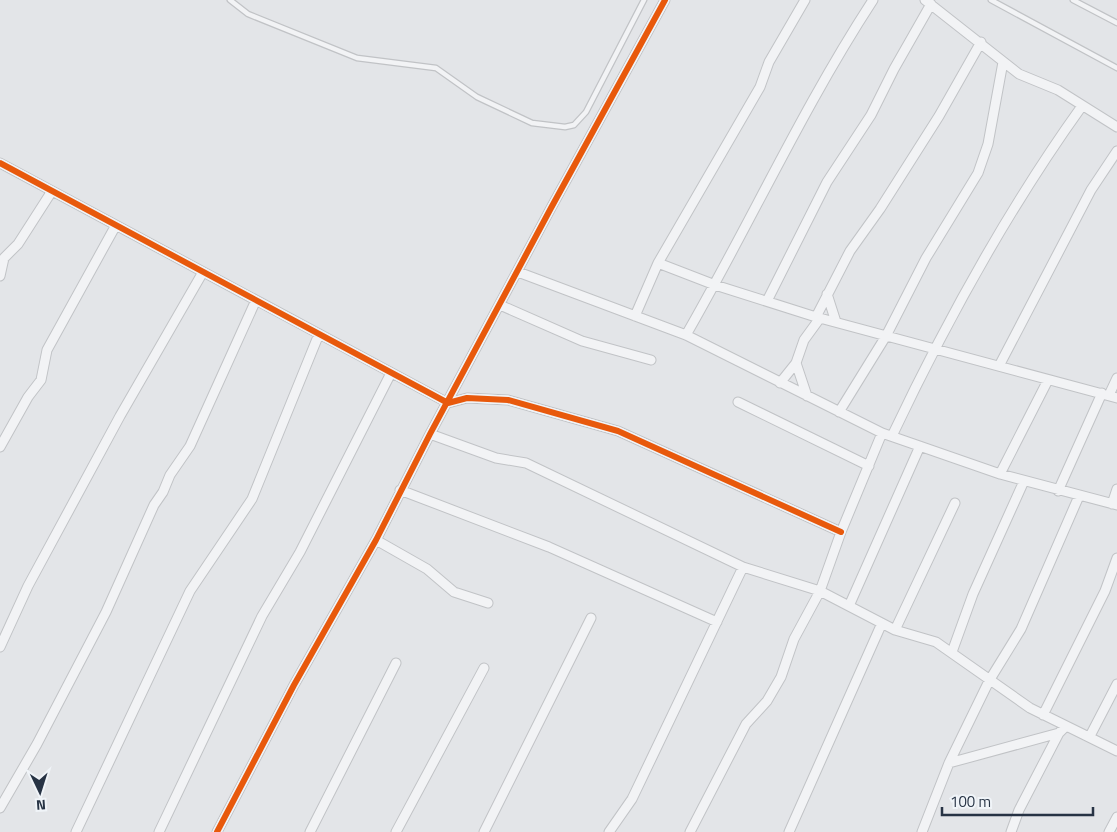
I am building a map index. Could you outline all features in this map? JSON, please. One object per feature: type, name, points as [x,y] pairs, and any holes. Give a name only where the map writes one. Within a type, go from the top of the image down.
[{"type":"street","points":[[217,832],[294,685],[376,540],[400,490],[518,272],[550,208],[665,0]]},
{"type":"street","points":[[635,316],[658,263],[756,95],[769,62],[805,0]]},
{"type":"street","points":[[686,334],[715,285],[757,202],[838,56],[873,0]]},
{"type":"street","points":[[767,301],[827,182],[861,134],[928,2],[981,42],[1019,74],[1058,90],[1117,127]]},
{"type":"street","points":[[780,383],[796,363],[804,340],[818,317],[827,294],[850,251],[880,209],[939,116],[981,42]]},
{"type":"street","points":[[839,412],[886,336],[926,258],[978,173],[988,144],[1003,62]]},
{"type":"street","points":[[892,436],[933,349],[1039,168],[1082,106]]},
{"type":"street","points":[[999,366],[1091,190],[1117,151]]},
{"type":"street","points":[[0,163],[448,403],[467,398],[508,400],[618,431],[841,532]]},
{"type":"street","points":[[0,276],[4,258],[18,244],[52,191]]},
{"type":"street","points":[[0,447],[28,397],[41,380],[47,350],[116,224]]},
{"type":"street","points":[[658,263],[715,285],[818,317],[1109,395]]},
{"type":"street","points":[[0,647],[28,586],[120,416],[203,272]]},
{"type":"street","points":[[518,272],[686,334],[882,433],[1000,474],[1078,496],[1114,504],[1117,489]]},
{"type":"street","points":[[827,294],[836,322]]},
{"type":"street","points":[[0,808],[37,744],[106,612],[154,505],[163,492],[170,475],[190,446],[256,300]]},
{"type":"street","points":[[500,305],[582,342],[651,360]]},
{"type":"street","points":[[76,832],[190,591],[252,499],[319,334]]},
{"type":"street","points":[[796,363],[807,396]]},
{"type":"street","points":[[159,832],[262,616],[300,552],[391,373]]},
{"type":"street","points":[[1058,491],[1117,378]]},
{"type":"street","points":[[1000,474],[1048,380]]},
{"type":"street","points":[[738,402],[869,466]]},
{"type":"street","points":[[690,832],[746,724],[766,702],[782,676],[794,639],[820,591],[841,532],[882,433]]},
{"type":"street","points":[[430,434],[496,458],[526,463],[743,567],[820,591],[895,630],[936,642],[989,681],[1044,716],[1062,730],[1090,736],[1117,751]]},
{"type":"street","points":[[849,606],[920,446]]},
{"type":"street","points":[[952,652],[973,594],[1024,481]]},
{"type":"street","points":[[400,490],[549,547],[716,622]]},
{"type":"street","points":[[922,832],[949,763],[989,681],[1021,629],[1078,496]]},
{"type":"street","points":[[895,630],[955,503]]},
{"type":"street","points":[[376,540],[427,569],[454,592],[488,603]]},
{"type":"street","points":[[1044,716],[1105,591],[1117,558]]},
{"type":"street","points":[[609,832],[632,799],[743,567]]},
{"type":"street","points":[[484,832],[591,618]]},
{"type":"street","points":[[789,832],[882,623]]},
{"type":"street","points":[[310,832],[396,663]]},
{"type":"street","points":[[396,832],[484,668]]},
{"type":"street","points":[[1090,736],[1117,684]]},
{"type":"street","points":[[949,763],[1062,730]]},
{"type":"street","points":[[1011,832],[1019,810],[1062,730]]},
{"type":"street","points":[[1109,832],[1117,817]]},
{"type":"lane","points":[[230,0],[248,14],[357,58],[377,62],[431,66],[443,71],[478,97],[521,119],[532,123],[565,128],[574,125],[586,112],[644,0]]},
{"type":"lane","points":[[991,0],[1117,68]]},
{"type":"lane","points":[[1073,0],[1117,23]]},
{"type":"cycle path","points":[[217,832],[294,685],[376,540],[430,434],[665,0]]},
{"type":"cycle path","points":[[0,163],[448,403],[467,398],[508,400],[618,431],[841,532]]}]
